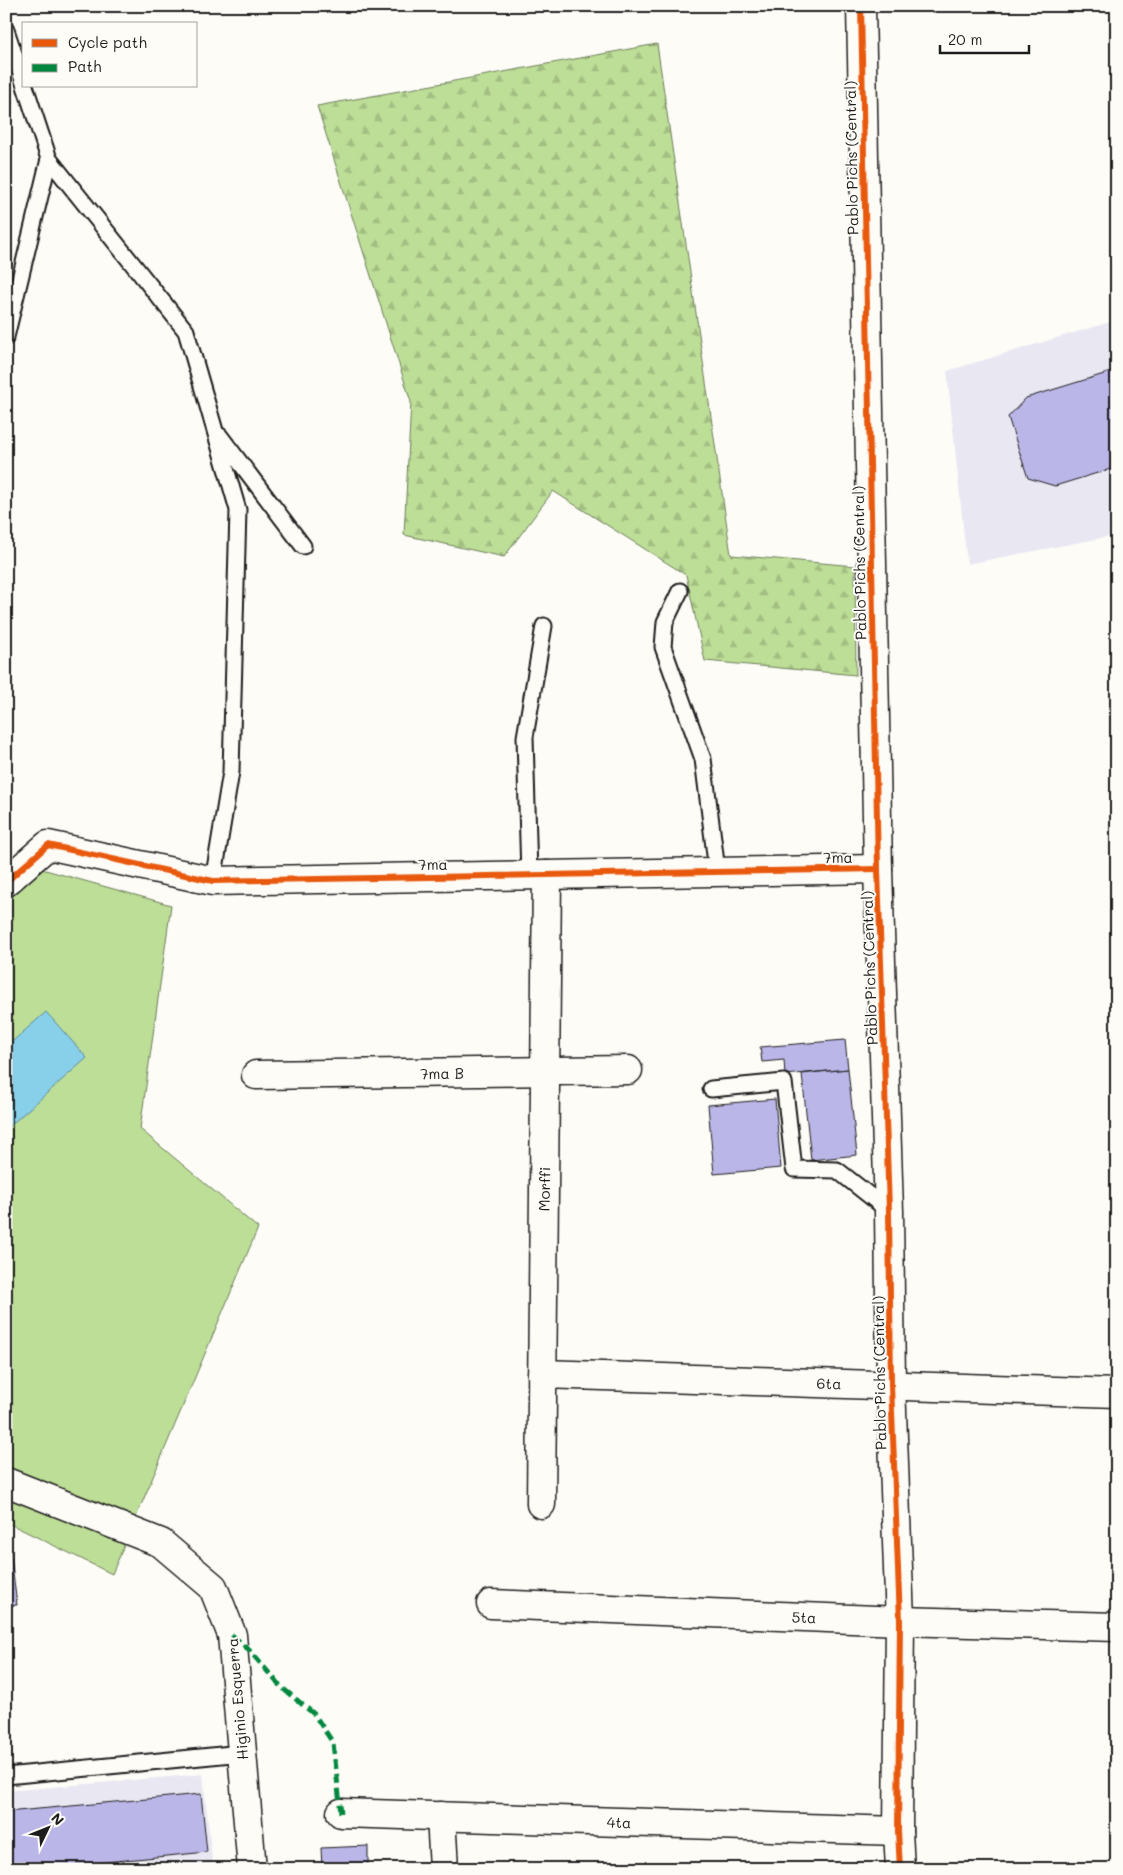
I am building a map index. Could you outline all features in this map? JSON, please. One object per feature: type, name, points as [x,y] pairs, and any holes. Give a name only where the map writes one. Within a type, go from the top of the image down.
[{"type":"street","name":"Pablo Pichs (Central)","points":[[861,6],[878,869],[889,1211],[891,1386],[900,1620],[898,1831],[900,1869]]},
{"type":"street","name":"7ma","points":[[6,882],[48,845],[213,881],[878,869]]},
{"type":"street","name":"Morffi","points":[[538,875],[545,1071],[541,1504]]},
{"type":"street","name":"7ma B","points":[[256,1075],[628,1070]]},
{"type":"street","name":"6ta","points":[[542,1374],[1117,1393]]},
{"type":"street","name":"Higinio Esquerra","points":[[6,1482],[161,1543],[213,1587],[232,1635],[252,1869]]},
{"type":"street","name":"5ta","points":[[491,1604],[1117,1627]]},
{"type":"street","name":"4ta","points":[[341,1813],[898,1831]]},
{"type":"street","points":[[441,1816],[444,1869]]},
{"type":"lane","points":[[6,30],[22,78]]},
{"type":"lane","points":[[25,88],[49,159],[186,332],[238,510],[231,772],[213,881]]},
{"type":"lane","points":[[6,337],[49,159]]},
{"type":"lane","points":[[214,429],[303,546]]},
{"type":"lane","points":[[680,591],[665,622],[663,647],[703,758],[717,872]]},
{"type":"lane","points":[[538,875],[525,737],[544,626]]},
{"type":"lane","points":[[711,1089],[784,1082],[794,1169],[837,1170],[889,1211]]},
{"type":"lane","points":[[6,1776],[242,1753]]},
{"type":"shaded area","points":[[1117,320],[1117,535],[967,564],[947,371]]},
{"type":"shaded area","points":[[203,1774],[213,1869],[6,1869],[6,1791]]},
{"type":"green space","points":[[657,44],[731,555],[855,566],[856,675],[705,661],[686,575],[553,491],[504,557],[404,535],[411,402],[317,106]]},
{"type":"green space","points":[[6,859],[171,905],[140,1129],[258,1228],[112,1574],[6,1522]]},
{"type":"water","points":[[46,1012],[87,1058],[6,1129],[6,1047]]},
{"type":"building","points":[[1117,370],[1117,467],[1055,486],[1028,478],[1008,417],[1026,398]]},
{"type":"building","points":[[845,1040],[848,1069],[785,1075],[784,1060],[762,1062],[760,1047]]},
{"type":"building","points":[[848,1069],[857,1155],[811,1160],[802,1074]]},
{"type":"building","points":[[775,1099],[781,1168],[714,1174],[708,1105]]},
{"type":"building","points":[[6,1541],[9,1541],[17,1605],[6,1606]]},
{"type":"building","points":[[201,1794],[207,1852],[34,1869],[6,1869],[6,1812]]},
{"type":"building","points":[[368,1846],[368,1869],[322,1869],[321,1848]]},
{"type":"marked path","points":[[232,1635],[249,1650],[281,1687],[314,1714],[333,1743],[341,1813]]},
{"type":"cycle path","points":[[861,6],[878,869],[889,1211],[891,1385],[900,1621],[898,1831],[900,1869]]},
{"type":"cycle path","points":[[6,882],[48,845],[213,881],[878,869]]}]
